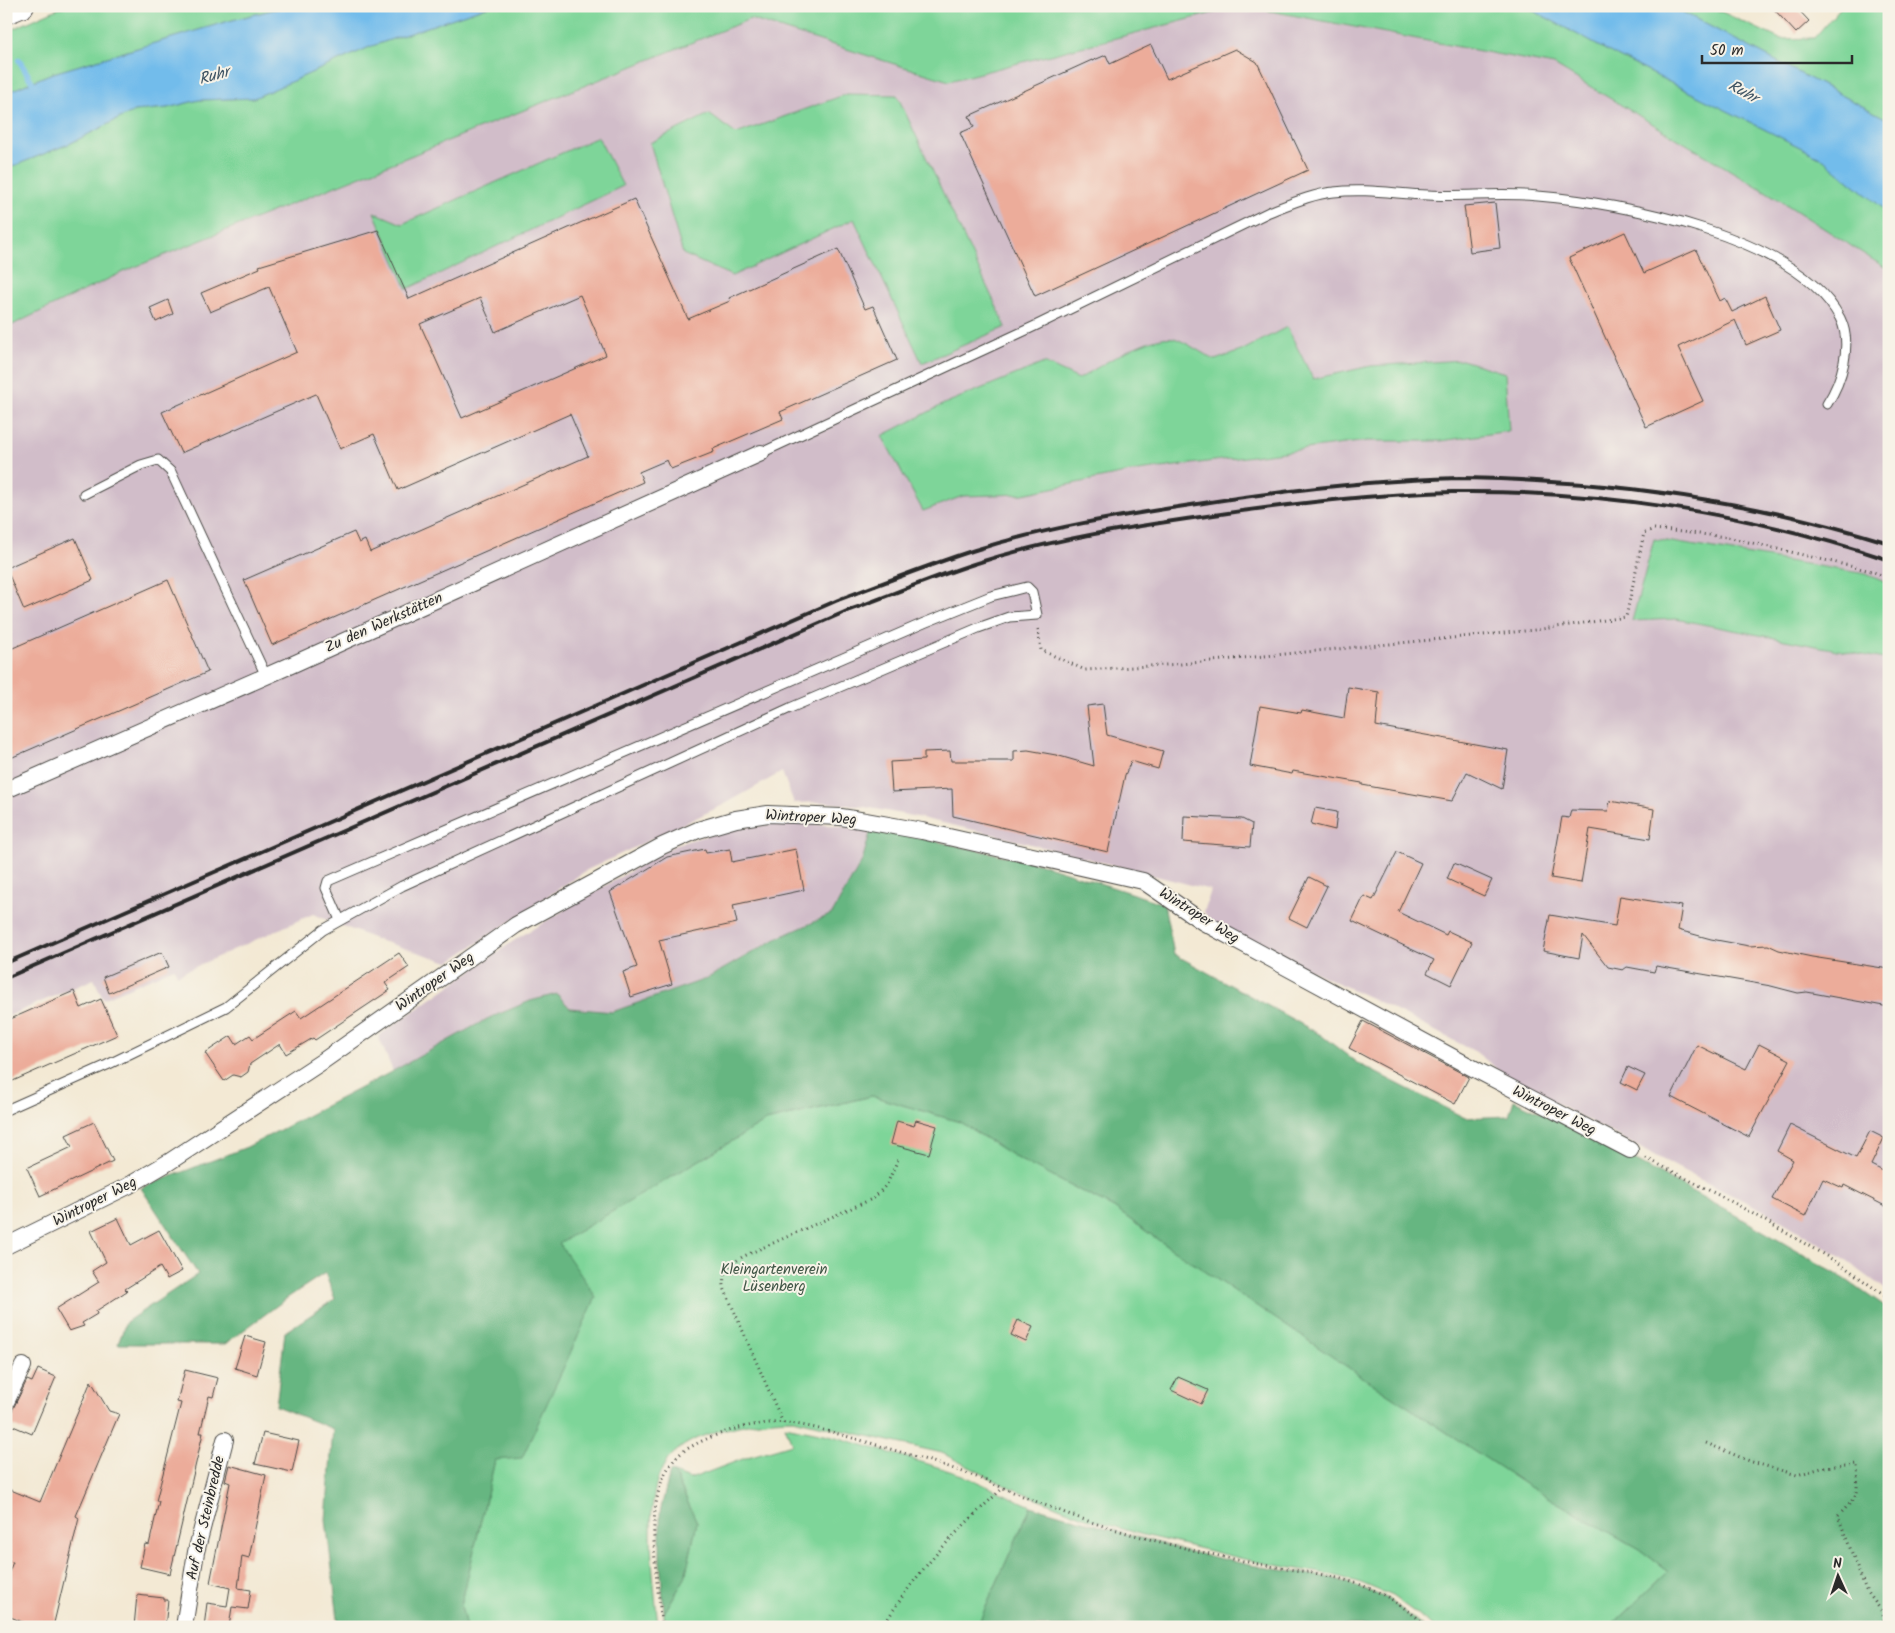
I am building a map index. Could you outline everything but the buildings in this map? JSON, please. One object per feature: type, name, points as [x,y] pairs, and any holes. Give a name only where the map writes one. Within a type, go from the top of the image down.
[{"type":"main road","points":[[6,14],[23,6]]},
{"type":"street","name":"Zu den Werkstätten","points":[[6,790],[266,676],[761,453]]},
{"type":"street","name":"Wintroper Weg","points":[[6,1246],[128,1186],[169,1162],[323,1061],[516,925],[662,846],[698,830],[736,819],[768,814],[841,817],[922,831],[1143,881],[1203,922],[1467,1065],[1630,1150]]},
{"type":"street","points":[[6,1402],[23,1366]]},
{"type":"street","name":"Auf der Steinbredde","points":[[184,1627],[196,1552],[225,1440]]},
{"type":"lane","points":[[761,453],[1026,330],[1270,212],[1298,201],[1333,192],[1362,191],[1426,195],[1512,194],[1559,198],[1667,217],[1767,254],[1795,270],[1815,286],[1840,318],[1844,329],[1845,343],[1843,365],[1839,382],[1827,404]]},
{"type":"lane","points":[[84,494],[140,465],[158,460],[171,472],[266,676]]},
{"type":"lane","points":[[6,1110],[107,1065],[226,1007],[323,930],[402,886],[790,708],[986,625],[1009,617],[1037,616],[1032,592],[1027,587],[991,596],[924,623],[328,881],[326,888],[340,920]]},
{"type":"path","points":[[1037,616],[1040,650],[1085,670],[1181,664],[1535,630],[1626,617],[1636,563],[1644,533],[1654,529],[1727,537],[1759,543],[1871,571],[1889,578]]},
{"type":"path","points":[[1630,1150],[1736,1204],[1842,1264],[1889,1299]]},
{"type":"path","points":[[783,1423],[725,1290],[723,1274],[727,1268],[744,1256],[874,1198],[887,1184],[899,1157]]},
{"type":"path","points":[[662,1627],[654,1507],[665,1473],[684,1451],[713,1436],[758,1425],[783,1423],[805,1426],[958,1470],[1040,1504],[1144,1538],[1251,1563],[1334,1577],[1361,1585],[1389,1598],[1426,1626]]},
{"type":"path","points":[[1706,1443],[1752,1462],[1797,1475],[1825,1467],[1858,1464],[1855,1499],[1838,1516],[1866,1590],[1882,1612],[1885,1627]]},
{"type":"path","points":[[883,1627],[909,1587],[934,1556],[1003,1488]]},
{"type":"shaded area","points":[[1240,6],[1554,65],[1770,194],[1889,270],[1889,584],[1866,574],[1654,539],[1632,621],[1676,619],[1889,660],[1889,1292],[1837,1254],[1765,1211],[1699,1179],[1508,1078],[1476,1052],[1373,999],[1211,922],[1204,912],[1211,890],[991,834],[912,816],[865,807],[823,802],[794,803],[782,772],[725,804],[587,870],[449,962],[375,939],[313,914],[177,975],[174,968],[103,999],[94,979],[6,1017],[6,328],[125,271],[750,19],[949,81]],"holes":[[[1287,327],[1313,379],[1371,366],[1441,441],[1367,441],[1130,472],[1023,494],[963,496],[1044,363],[1079,379],[1113,358],[1155,339],[1174,338],[1215,360],[1241,351]]]},
{"type":"shaded area","points":[[778,823],[831,825],[871,830],[862,861],[832,914],[776,939],[706,979],[612,1012],[569,1008],[530,1001],[487,1019],[393,1071],[378,1036],[518,938],[677,844],[730,829]]},
{"type":"green space","points":[[64,6],[287,6],[229,21],[50,74],[6,93],[6,32]]},
{"type":"green space","points":[[489,6],[1240,6],[949,81],[750,19],[125,271],[6,328],[6,169],[71,143],[134,111],[167,108],[199,100],[254,98],[372,46]]},
{"type":"green space","points":[[1244,6],[1525,6],[1617,56],[1820,157],[1889,213],[1889,270],[1770,194],[1554,65]]},
{"type":"green space","points":[[1671,6],[1709,6],[1780,39],[1814,38],[1842,6],[1889,6],[1889,120]]},
{"type":"green space","points":[[847,94],[897,95],[1006,327],[922,363],[854,219],[732,276],[683,254],[650,143],[709,114],[736,134]]},
{"type":"green space","points":[[598,137],[623,186],[407,289],[374,212],[402,224]]},
{"type":"green space","points":[[1287,327],[1313,379],[1371,366],[1462,360],[1505,373],[1509,431],[1441,441],[1367,441],[1130,472],[1023,494],[963,496],[923,511],[882,436],[946,403],[1044,363],[1079,379],[1139,345],[1164,338],[1174,338],[1215,360],[1241,351]]},
{"type":"green space","points":[[1654,539],[1866,574],[1889,584],[1889,660],[1676,619],[1632,621]]},
{"type":"green space","points":[[871,830],[930,840],[1038,863],[1164,904],[1174,954],[1321,1035],[1357,1063],[1465,1118],[1509,1116],[1514,1100],[1587,1134],[1746,1221],[1845,1279],[1889,1310],[1889,1627],[1610,1627],[1668,1571],[1639,1549],[1528,1486],[1358,1374],[1114,1208],[1020,1160],[960,1122],[872,1096],[766,1121],[559,1243],[596,1297],[522,1458],[495,1460],[461,1606],[466,1627],[339,1627],[326,1520],[333,1429],[276,1406],[285,1332],[335,1299],[325,1273],[290,1296],[225,1344],[118,1344],[126,1322],[198,1274],[141,1188],[247,1147],[393,1071],[487,1019],[530,1001],[557,994],[570,1008],[612,1012],[706,979],[776,939],[832,914],[862,861]]},
{"type":"green space","name":"Kleingartenverein Lüsenberg","points":[[872,1096],[960,1122],[1020,1160],[1114,1208],[1358,1374],[1528,1486],[1639,1549],[1668,1571],[1610,1627],[1435,1627],[1392,1596],[1361,1583],[1333,1575],[1252,1561],[1143,1535],[1086,1518],[1004,1485],[942,1453],[793,1419],[784,1419],[748,1424],[702,1436],[674,1453],[663,1468],[655,1487],[651,1535],[658,1627],[466,1627],[461,1606],[495,1460],[558,1243],[766,1121]]},
{"type":"green space","points":[[785,1426],[829,1435],[962,1475],[1031,1506],[977,1627],[688,1627],[664,1618],[664,1613],[685,1578],[697,1522],[674,1473],[690,1479],[748,1457],[792,1444]]},
{"type":"green space","points":[[670,1472],[674,1473],[697,1522],[685,1578],[664,1613],[660,1561],[660,1512]]},
{"type":"green space","points":[[1031,1506],[1186,1551],[1250,1565],[1332,1578],[1388,1599],[1423,1626],[977,1627]]},
{"type":"water","name":"Ruhr","points":[[287,6],[489,6],[372,46],[254,98],[199,100],[167,108],[134,111],[71,143],[6,169],[6,93],[50,74],[229,21]]},
{"type":"water","name":"Ruhr","points":[[1525,6],[1671,6],[1889,120],[1889,213],[1820,157],[1617,56]]},
{"type":"waterway","points":[[19,60],[35,87]]},
{"type":"railway","points":[[6,963],[838,600],[975,550],[1028,535],[1082,523],[1291,491],[1392,481],[1474,478],[1583,484],[1699,498],[1776,513],[1889,543]]},
{"type":"railway","points":[[6,978],[847,611],[977,563],[1062,540],[1178,520],[1329,500],[1421,493],[1507,492],[1618,500],[1728,517],[1783,529],[1889,560]]}]
